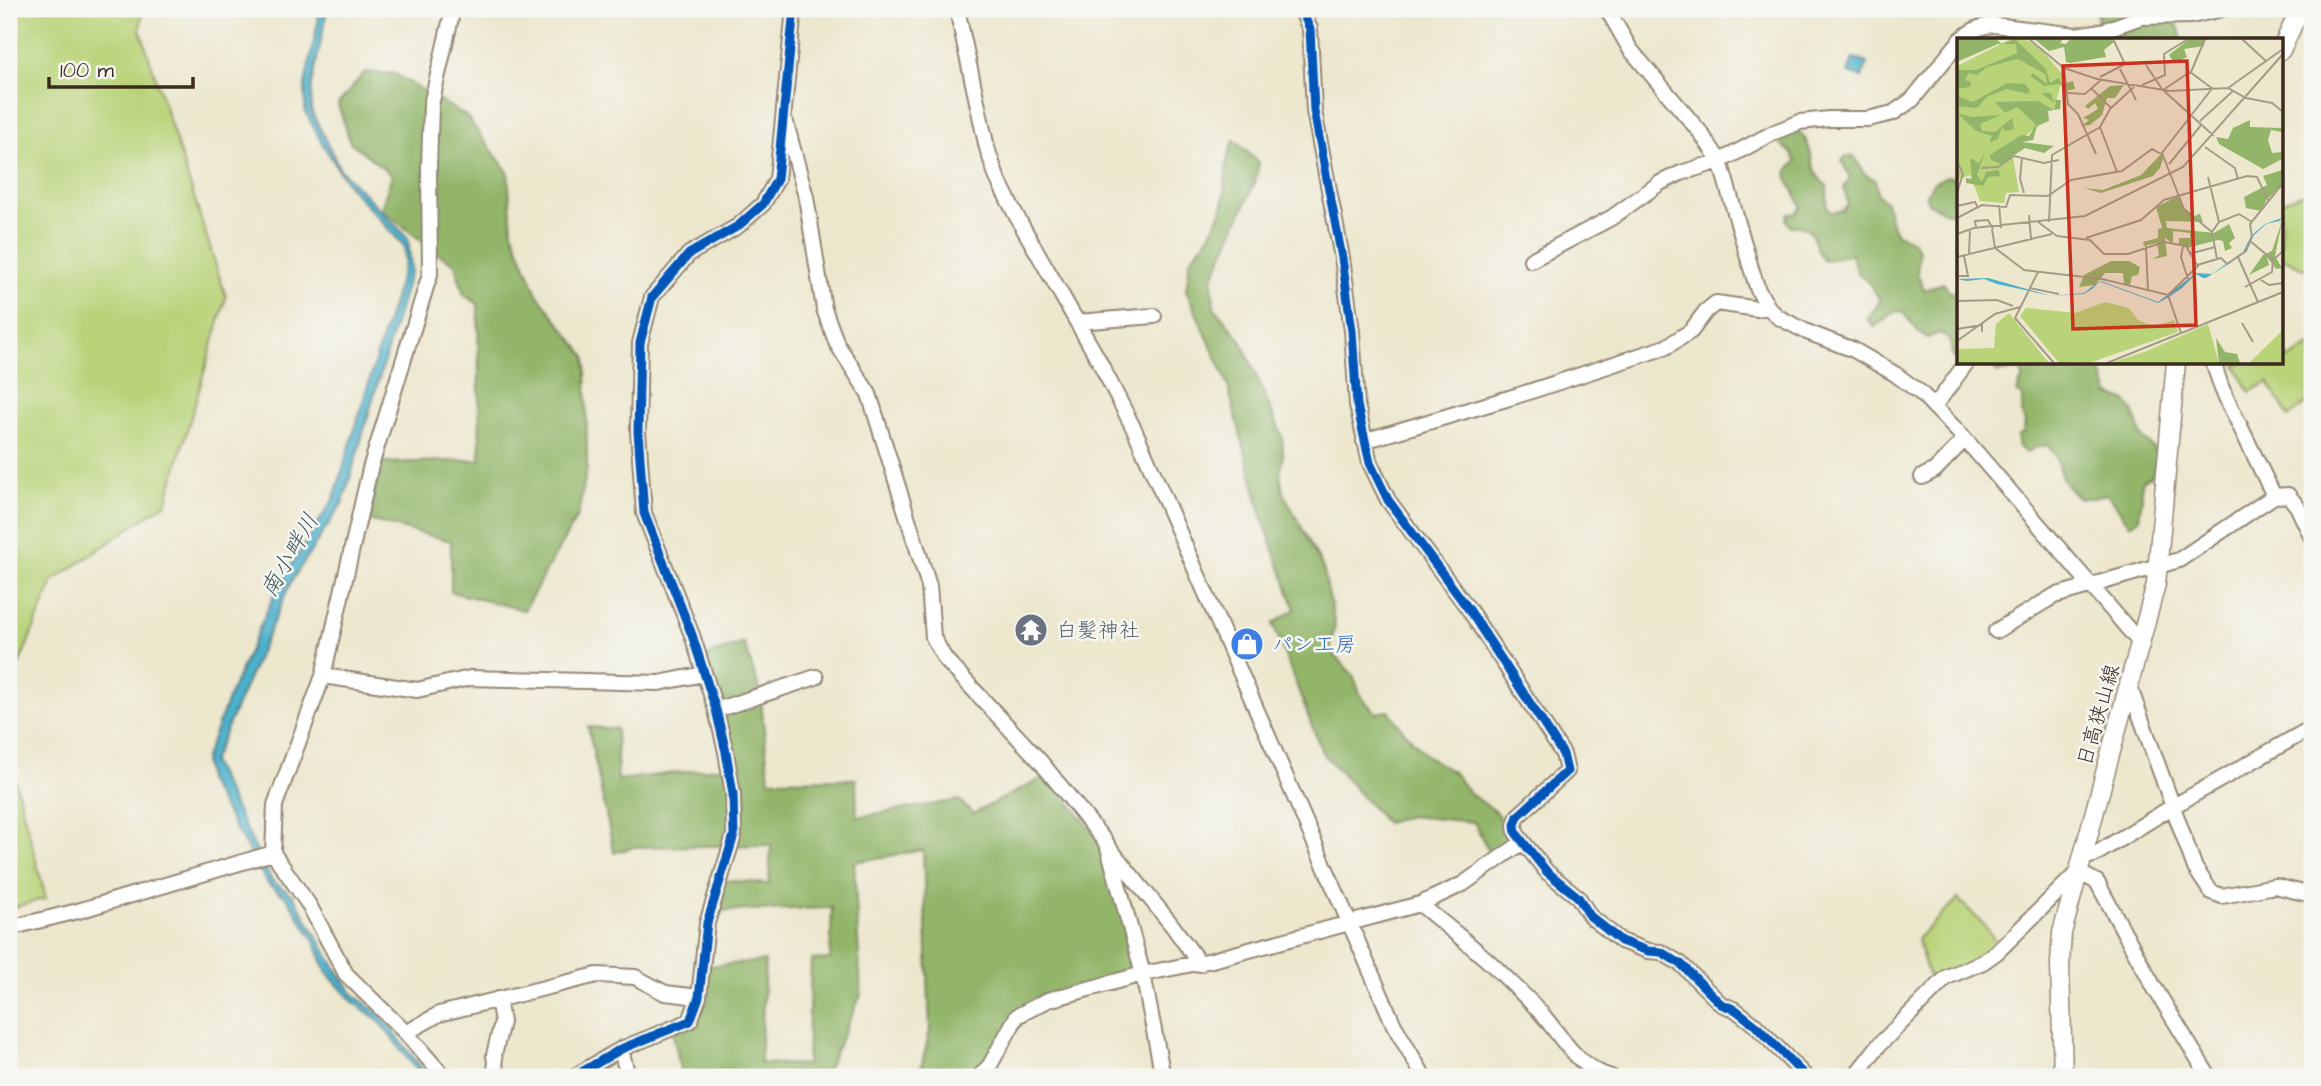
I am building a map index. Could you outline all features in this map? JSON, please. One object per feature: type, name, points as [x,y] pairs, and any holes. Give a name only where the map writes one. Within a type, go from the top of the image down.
[{"type":"main road","points":[[2282,48],[2300,9]]},
{"type":"main road","name":"日高狭山線","points":[[2063,1077],[2061,943],[2068,907],[2142,645],[2159,566],[2176,364]]},
{"type":"street","points":[[263,856],[275,805],[323,676],[370,469],[430,274],[431,105],[453,9]]},
{"type":"street","points":[[573,1077],[621,1049],[691,1021],[699,997],[707,923],[734,835],[731,783],[716,710],[692,635],[644,513],[638,431],[640,343],[652,297],[689,254],[738,226],[763,204],[777,178],[794,9]]},
{"type":"street","points":[[957,9],[987,148],[997,178],[1135,431],[1394,1025],[1424,1077]]},
{"type":"street","points":[[1301,9],[1310,29],[1314,111],[1342,258],[1352,331],[1357,405],[1370,463],[1388,500],[1470,611],[1563,754],[1567,771],[1518,816],[1516,833],[1555,880],[1578,897],[1596,921],[1621,941],[1648,951],[1661,952],[1681,964],[1721,1004],[1736,1010],[1755,1025],[1806,1077]]},
{"type":"street","points":[[1607,9],[1630,49],[1700,132],[1720,161],[1758,290],[1768,307],[1778,317],[1854,350],[1922,393],[1965,439],[2142,645]]},
{"type":"street","points":[[1963,38],[1972,30],[1994,25],[2075,38],[2141,17],[2191,16],[2222,9]]},
{"type":"street","points":[[1531,260],[1611,218],[1660,183],[1681,173],[1720,161],[1800,122],[1868,119],[1893,113],[1912,100],[1957,44]]},
{"type":"street","points":[[782,108],[806,197],[824,309],[836,344],[869,394],[929,586],[933,637],[945,659],[1040,761],[1171,924],[1199,964]]},
{"type":"street","points":[[1364,441],[1516,396],[1665,347],[1679,341],[1716,303],[1758,309],[1768,307]]},
{"type":"street","points":[[1077,322],[1154,316]]},
{"type":"street","points":[[1934,407],[1966,364]]},
{"type":"street","points":[[2211,365],[2274,496]]},
{"type":"street","points":[[1922,477],[1935,470],[1965,439]]},
{"type":"street","points":[[1996,631],[2054,596],[2179,560],[2274,496],[2288,495],[2297,506],[2312,538]]},
{"type":"street","points":[[323,676],[417,690],[470,678],[659,683],[705,674]]},
{"type":"street","points":[[716,710],[816,677]]},
{"type":"street","points":[[2129,685],[2195,868],[2211,892],[2222,896],[2275,886],[2312,895]]},
{"type":"street","points":[[1854,1077],[1879,1045],[1947,977],[1983,962],[1997,952],[2080,865],[2172,807],[2304,732]]},
{"type":"street","points":[[979,1077],[990,1065],[1017,1016],[1048,1000],[1143,974],[1199,964],[1420,904],[1463,884],[1523,842]]},
{"type":"street","points":[[1107,844],[1143,974],[1163,1077]]},
{"type":"street","points":[[9,928],[78,911],[263,856]]},
{"type":"street","points":[[263,856],[309,905],[346,974],[406,1032],[444,1077]]},
{"type":"street","points":[[2080,865],[2097,882],[2154,987],[2209,1077]]},
{"type":"street","points":[[1420,904],[1495,967],[1540,1011],[1572,1053],[1584,1064],[1595,1073],[1611,1077]]},
{"type":"street","points":[[406,1032],[439,1014],[597,975],[635,976],[665,993],[699,997]]},
{"type":"street","points":[[496,1077],[494,1055],[502,1022],[498,999]]},
{"type":"street","points":[[621,1049],[628,1077]]},
{"type":"green space","points":[[9,9],[143,9],[140,29],[226,297],[166,503],[53,581],[9,689]]},
{"type":"green space","points":[[2096,9],[2163,9],[2178,26],[2181,38],[2101,38]]},
{"type":"green space","points":[[365,72],[395,74],[467,117],[508,172],[512,231],[537,294],[586,357],[587,468],[578,515],[524,610],[451,592],[451,541],[369,520],[380,463],[480,460],[478,304],[464,295],[455,264],[381,209],[392,175],[350,142],[338,104]]},
{"type":"green space","points":[[1793,128],[1806,141],[1816,172],[1827,186],[1827,207],[1831,213],[1843,210],[1848,204],[1844,188],[1850,178],[1842,161],[1846,156],[1855,157],[1864,174],[1875,180],[1878,195],[1886,202],[1897,234],[1913,241],[1919,251],[1917,272],[1924,290],[1943,283],[1952,294],[1957,290],[1957,360],[1952,356],[1951,345],[1946,337],[1939,333],[1927,338],[1902,311],[1894,312],[1874,327],[1867,318],[1880,300],[1869,283],[1858,274],[1851,254],[1824,261],[1810,232],[1806,228],[1790,226],[1786,220],[1788,213],[1795,214],[1801,207],[1787,175],[1796,161],[1790,151],[1781,145],[1779,134]]},
{"type":"green space","points":[[1234,140],[1259,163],[1255,182],[1212,279],[1214,307],[1241,340],[1282,436],[1280,476],[1284,494],[1323,568],[1335,625],[1330,650],[1353,675],[1362,698],[1376,713],[1389,711],[1426,755],[1454,773],[1470,794],[1494,810],[1516,841],[1502,848],[1492,858],[1474,822],[1409,816],[1386,823],[1322,752],[1273,624],[1295,609],[1263,520],[1226,379],[1186,290],[1190,260],[1210,235],[1223,207],[1227,160]]},
{"type":"green space","points":[[1947,176],[1956,178],[1957,214],[1943,211],[1928,203],[1927,194],[1933,183]]},
{"type":"green space","points":[[2312,190],[2312,266],[2306,270],[2282,258],[2282,202]]},
{"type":"green space","points":[[2312,345],[2312,399],[2289,417],[2268,382],[2250,392],[2236,366],[2282,364],[2282,348],[2289,359]]},
{"type":"green space","points":[[1989,364],[2093,364],[2102,373],[2109,395],[2125,400],[2133,411],[2142,437],[2155,450],[2158,458],[2152,475],[2142,482],[2139,519],[2131,525],[2106,494],[2079,498],[2064,482],[2056,457],[2047,445],[2026,453],[2019,447],[2017,436],[2023,433],[2025,422],[2022,414],[2023,398],[2017,392],[2023,376],[2018,369],[1998,373]]},
{"type":"green space","points":[[744,643],[760,691],[769,780],[856,779],[857,817],[959,800],[973,814],[1048,775],[1104,846],[1139,973],[1035,1007],[978,1077],[919,1077],[930,1030],[923,850],[854,862],[861,995],[824,1077],[682,1077],[673,1033],[694,1022],[708,966],[765,961],[760,1063],[807,1065],[811,960],[830,959],[832,908],[715,911],[725,880],[769,884],[771,845],[634,847],[614,853],[588,727],[616,729],[618,780],[732,766],[704,657]]},
{"type":"green space","points":[[9,758],[46,898],[9,909]]},
{"type":"green space","points":[[1958,899],[1985,926],[1998,945],[1987,954],[1931,984],[1917,939]]},
{"type":"water","points":[[317,9],[325,9],[326,15],[312,85],[311,110],[340,169],[408,238],[411,269],[343,502],[291,582],[212,762],[272,881],[293,895],[354,995],[383,1017],[428,1077],[422,1077],[378,1020],[352,1001],[327,973],[313,939],[287,898],[268,884],[207,780],[204,760],[279,584],[334,498],[405,262],[404,246],[348,185],[305,111],[305,84],[318,22]]},
{"type":"water","points":[[1853,58],[1867,63],[1862,77],[1848,73]]},
{"type":"cycle path","points":[[573,1077],[621,1049],[690,1021],[699,997],[707,923],[734,835],[733,794],[716,710],[692,635],[644,513],[638,431],[640,343],[652,297],[689,254],[738,226],[763,204],[777,179],[794,9]]},
{"type":"cycle path","points":[[1301,9],[1310,29],[1314,111],[1342,258],[1352,331],[1357,405],[1370,463],[1388,500],[1470,611],[1563,754],[1567,771],[1518,816],[1516,833],[1547,872],[1578,897],[1590,916],[1621,941],[1648,951],[1661,952],[1681,964],[1721,1004],[1736,1010],[1755,1025],[1806,1077]]},
{"type":"place","name":"白髪神社","points":[[1031,630]]},
{"type":"place","name":"パン工房","points":[[1247,644]]},
{"type":"water label","name":"南小畔川","points":[[289,555]]}]
